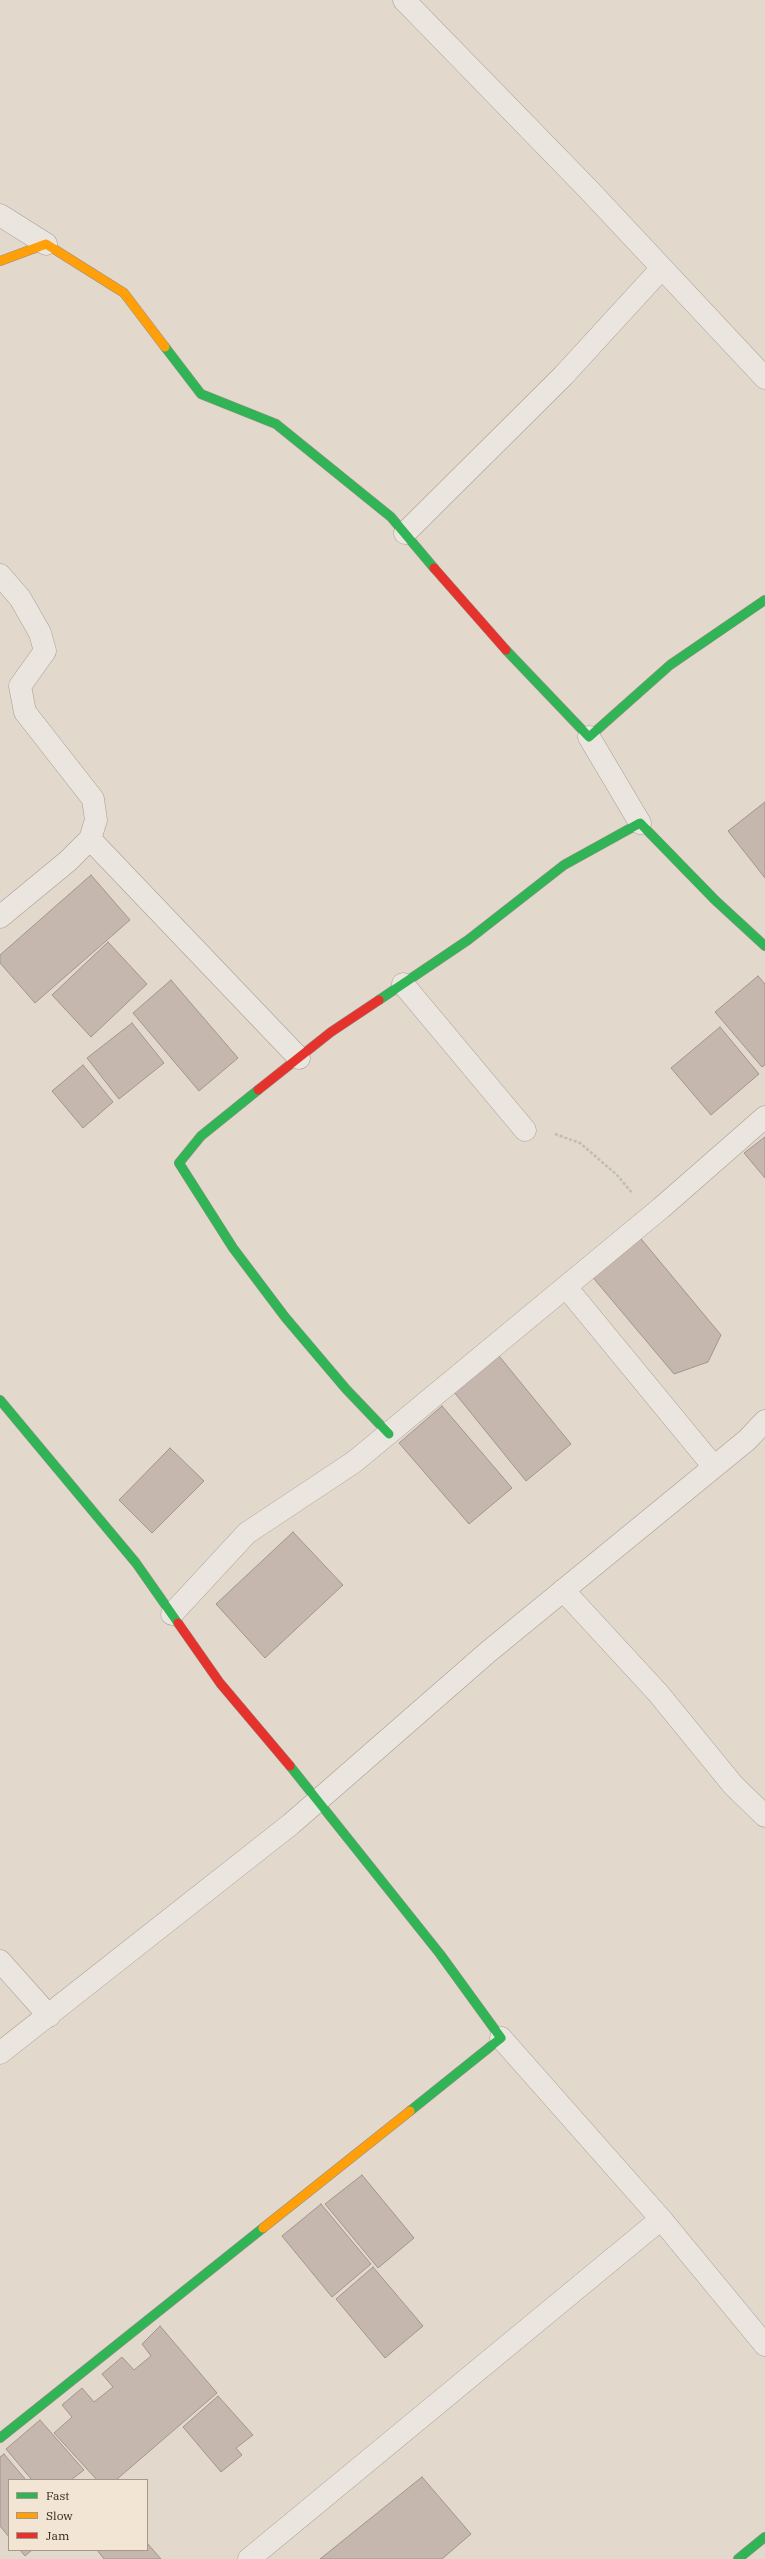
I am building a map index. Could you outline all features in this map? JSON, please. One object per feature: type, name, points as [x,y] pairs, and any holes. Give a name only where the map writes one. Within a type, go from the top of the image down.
[{"type":"street","points":[[404,0],[662,268],[765,378]]},
{"type":"street","points":[[0,215],[124,292],[201,394],[276,424],[391,517],[493,637],[589,737],[640,823],[715,900],[765,946]]},
{"type":"street","points":[[0,261],[46,244]]},
{"type":"street","points":[[405,533],[563,376],[662,268]]},
{"type":"street","points":[[0,575],[20,598],[40,633],[45,651],[20,686],[21,700],[25,712],[93,799],[96,820],[90,839],[68,861],[0,916]]},
{"type":"street","points":[[589,737],[670,665],[765,600]]},
{"type":"street","points":[[389,1434],[346,1389],[285,1317],[233,1248],[179,1163],[201,1136],[331,1032],[468,940],[564,865],[640,823]]},
{"type":"street","points":[[90,839],[299,1058]]},
{"type":"street","points":[[403,984],[525,1130]]},
{"type":"street","points":[[172,1614],[247,1533],[354,1462],[389,1434],[652,1216],[765,1117]]},
{"type":"street","points":[[566,1287],[714,1467]]},
{"type":"street","points":[[0,1400],[136,1563],[220,1683],[318,1800],[440,1954],[501,2038],[661,2219],[765,2345]]},
{"type":"street","points":[[0,2053],[49,2016],[318,1800],[488,1652],[747,1440],[765,1421]]},
{"type":"street","points":[[563,1590],[658,1693],[733,1785],[765,1816]]},
{"type":"street","points":[[0,1961],[49,2016]]},
{"type":"street","points":[[0,2438],[501,2038]]},
{"type":"street","points":[[249,2559],[661,2219]]},
{"type":"street","points":[[738,2559],[765,2536]]},
{"type":"path","points":[[525,1130],[556,1134],[580,1143],[617,1175],[652,1216]]},
{"type":"building","points":[[765,802],[765,878],[728,831]]},
{"type":"building","points":[[91,875],[130,920],[35,1003],[0,963],[0,955]]},
{"type":"building","points":[[108,942],[147,984],[91,1037],[52,995]]},
{"type":"building","points":[[758,976],[765,984],[765,1065],[762,1067],[715,1012]]},
{"type":"building","points":[[171,980],[238,1058],[199,1091],[133,1013]]},
{"type":"building","points":[[132,1023],[164,1063],[119,1099],[87,1058]]},
{"type":"building","points":[[720,1027],[759,1074],[711,1115],[671,1068]]},
{"type":"building","points":[[83,1065],[113,1102],[83,1128],[52,1091]]},
{"type":"building","points":[[765,1137],[765,1178],[744,1153]]},
{"type":"building","points":[[637,1234],[721,1335],[708,1362],[674,1374],[590,1274]]},
{"type":"building","points":[[499,1356],[571,1444],[526,1481],[454,1392]]},
{"type":"building","points":[[442,1406],[512,1488],[469,1524],[399,1443]]},
{"type":"building","points":[[170,1448],[204,1481],[152,1533],[119,1500]]},
{"type":"building","points":[[293,1532],[343,1585],[265,1658],[216,1604]]},
{"type":"building","points":[[362,2175],[414,2238],[378,2268],[325,2204]]},
{"type":"building","points":[[321,2204],[371,2264],[332,2297],[282,2236]]},
{"type":"building","points":[[373,2267],[423,2326],[385,2358],[336,2299]]},
{"type":"building","points":[[160,2326],[217,2393],[117,2479],[96,2479],[54,2433],[72,2417],[62,2405],[82,2388],[94,2402],[113,2387],[102,2374],[122,2357],[134,2370],[151,2356],[142,2344]]},
{"type":"building","points":[[218,2396],[253,2435],[236,2448],[242,2455],[221,2472],[183,2427]]},
{"type":"building","points":[[40,2420],[84,2470],[72,2479],[31,2479],[6,2449]]},
{"type":"building","points":[[4,2454],[25,2479],[8,2479],[8,2536],[0,2526],[0,2457]]},
{"type":"building","points":[[422,2477],[471,2534],[442,2559],[320,2559]]},
{"type":"building","points":[[148,2544],[161,2559],[104,2559],[98,2551],[148,2551]]},
{"type":"building","points":[[21,2551],[31,2551],[25,2556]]},
{"type":"traffic: fast","points":[[165,347],[201,394],[276,424],[391,517],[434,568]]},
{"type":"traffic: fast","points":[[506,650],[589,737],[670,665],[765,600]]},
{"type":"traffic: fast","points":[[379,1000],[468,940],[564,865],[640,823],[715,900],[765,946]]},
{"type":"traffic: fast","points":[[258,1090],[201,1136],[179,1163],[233,1248],[285,1317],[346,1389],[389,1434]]},
{"type":"traffic: fast","points":[[0,1400],[136,1563],[178,1623]]},
{"type":"traffic: fast","points":[[290,1766],[440,1954],[501,2038],[410,2111]]},
{"type":"traffic: fast","points":[[0,2438],[263,2228]]},
{"type":"traffic: fast","points":[[738,2559],[765,2537]]},
{"type":"traffic: slow","points":[[0,261],[46,244],[124,293],[165,347]]},
{"type":"traffic: slow","points":[[263,2228],[410,2111]]},
{"type":"traffic: jam","points":[[434,568],[506,650]]},
{"type":"traffic: jam","points":[[258,1090],[331,1032],[379,1000]]},
{"type":"traffic: jam","points":[[178,1623],[220,1683],[290,1766]]}]
